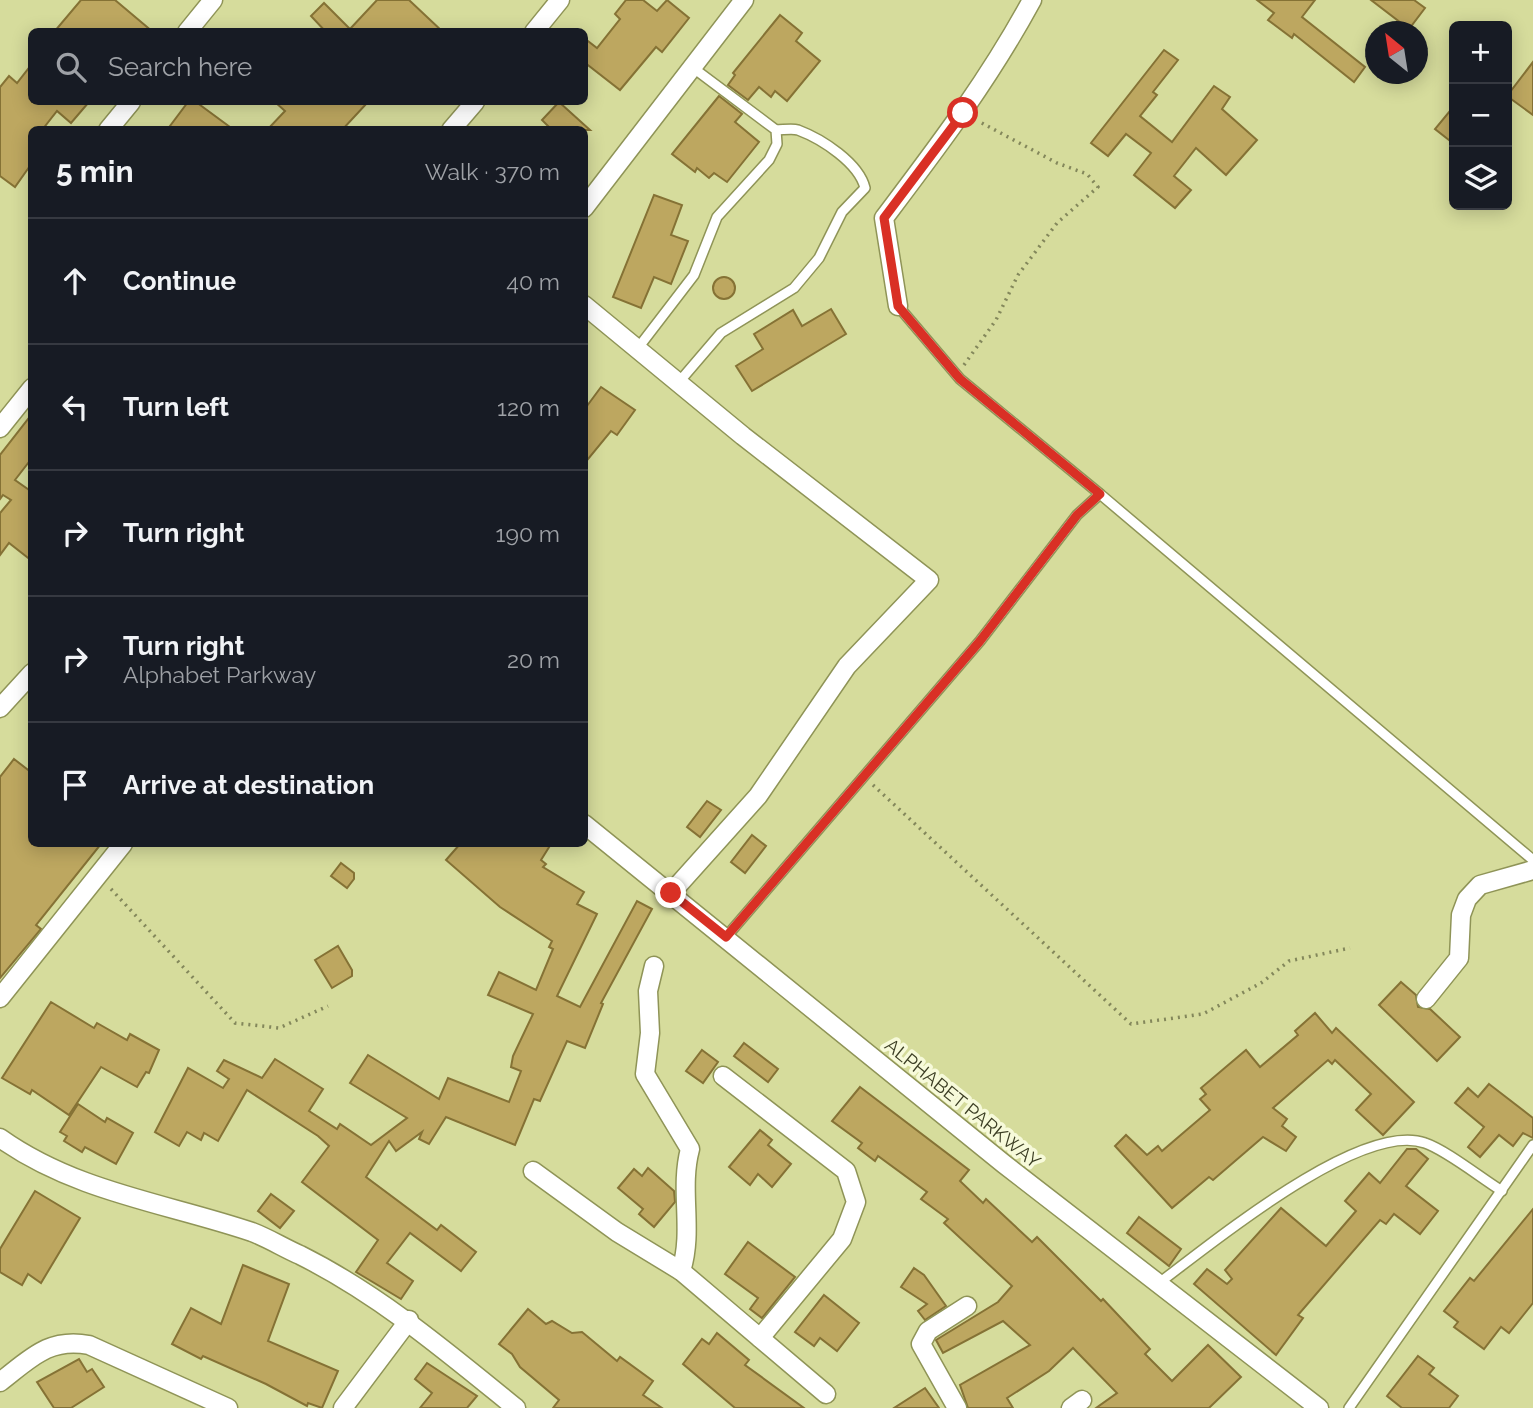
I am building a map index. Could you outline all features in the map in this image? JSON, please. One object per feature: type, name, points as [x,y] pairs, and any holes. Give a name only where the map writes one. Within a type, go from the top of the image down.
[{"type":"street","points":[[190,28],[213,0]]},
{"type":"street","points":[[537,28],[560,0]]},
{"type":"street","points":[[588,203],[744,0]]},
{"type":"street","points":[[898,306],[884,218],[998,63],[1032,0]]},
{"type":"street","points":[[111,126],[129,105]]},
{"type":"street","points":[[454,126],[472,105]]},
{"type":"street","points":[[588,308],[743,436],[929,580],[847,667],[758,796],[671,893]]},
{"type":"street","points":[[0,428],[28,393]]},
{"type":"street","points":[[0,708],[28,677]]},
{"type":"street","name":"ALPHABET PARKWAY","points":[[588,827],[1004,1164],[1319,1408]]},
{"type":"street","points":[[0,998],[120,847]]},
{"type":"street","points":[[1426,999],[1459,958],[1461,915],[1467,898],[1480,885],[1533,870]]},
{"type":"street","points":[[654,966],[648,991],[649,1033],[645,1074],[690,1149],[683,1174],[688,1226],[687,1251],[681,1271]]},
{"type":"street","points":[[723,1076],[846,1171],[856,1202],[842,1240],[760,1338]]},
{"type":"street","points":[[0,1138],[26,1157],[102,1191],[254,1233],[337,1273],[409,1320],[516,1408]]},
{"type":"street","points":[[533,1171],[617,1233],[681,1271],[826,1394]]},
{"type":"street","points":[[957,1408],[921,1344],[928,1331],[967,1306]]},
{"type":"street","points":[[343,1408],[409,1320]]},
{"type":"street","points":[[0,1382],[38,1353],[56,1344],[70,1342],[89,1345],[228,1408]]},
{"type":"lane","points":[[679,382],[721,333],[794,288],[819,258],[842,212],[864,188],[862,175],[833,150],[797,130],[776,130],[692,67]]},
{"type":"lane","points":[[638,348],[694,275],[717,218],[769,160],[777,144],[776,130]]},
{"type":"lane","points":[[898,306],[960,379],[1533,860]]},
{"type":"lane","points":[[726,937],[980,641],[1077,515],[1100,494]]},
{"type":"lane","points":[[1159,1283],[1264,1205],[1360,1149],[1391,1140],[1425,1143],[1502,1191]]},
{"type":"lane","points":[[1349,1408],[1533,1145]]},
{"type":"path","points":[[960,379],[965,363],[996,320],[1018,275],[1057,223],[1097,187],[1087,174],[1057,163],[963,113]]},
{"type":"path","points":[[864,776],[1131,1024],[1203,1014],[1261,983],[1289,961],[1350,948]]},
{"type":"path","points":[[97,875],[235,1023],[279,1028],[328,1006]]},
{"type":"building","points":[[81,0],[115,0],[148,28],[57,28]]},
{"type":"building","points":[[377,0],[409,0],[439,28],[351,28]]},
{"type":"building","points":[[626,0],[643,0],[657,11],[667,0],[689,18],[662,52],[656,47],[620,90],[588,65],[588,41],[597,48],[620,19],[615,14]]},
{"type":"building","points":[[1257,0],[1315,0],[1302,17],[1365,67],[1354,82],[1294,34],[1292,38],[1268,20],[1274,13]]},
{"type":"building","points":[[1371,0],[1414,0],[1425,8],[1415,21],[1399,21]]},
{"type":"building","points":[[324,3],[349,28],[322,28],[311,16]]},
{"type":"building","points":[[780,15],[802,33],[796,41],[820,61],[787,101],[775,91],[771,97],[759,87],[748,100],[728,85],[735,75],[733,73]]},
{"type":"building","points":[[1164,50],[1178,60],[1153,92],[1157,95],[1140,116],[1172,142],[1214,86],[1230,97],[1222,109],[1257,140],[1226,175],[1196,148],[1174,176],[1191,190],[1175,208],[1134,175],[1151,153],[1126,134],[1108,156],[1091,143]]},
{"type":"building","points":[[1533,62],[1533,115],[1512,100],[1512,89]]},
{"type":"building","points":[[28,69],[28,105],[86,105],[71,123],[57,111],[45,126],[28,126],[28,169],[15,187],[0,176],[0,87],[9,76],[17,83]]},
{"type":"building","points":[[719,96],[742,114],[735,122],[759,142],[727,182],[714,173],[709,178],[697,168],[695,172],[672,154]]},
{"type":"building","points":[[186,105],[200,105],[229,126],[170,126]]},
{"type":"building","points":[[278,105],[365,105],[346,126],[271,126],[285,111]]},
{"type":"building","points":[[556,105],[562,105],[586,126],[548,126],[542,120]]},
{"type":"building","points":[[1449,112],[1449,140],[1435,129]]},
{"type":"building","points":[[654,195],[682,205],[671,235],[688,241],[671,284],[654,277],[641,308],[613,297]]},
{"type":"building","points":[[724,277],[732,280],[735,288],[732,296],[724,299],[716,296],[713,288],[716,280]]},
{"type":"building","points":[[831,309],[846,334],[752,391],[736,366],[763,349],[754,334],[793,310],[802,326]]},
{"type":"building","points":[[601,387],[635,410],[617,435],[611,431],[588,459],[588,405]]},
{"type":"building","points":[[28,419],[28,463],[15,480],[28,489],[28,558],[9,543],[0,555],[0,513],[11,500],[3,495],[0,499],[0,455]]},
{"type":"building","points":[[14,759],[28,770],[28,847],[99,847],[36,925],[41,929],[0,978],[0,777]]},
{"type":"building","points":[[707,801],[721,810],[700,837],[687,827]]},
{"type":"building","points":[[752,835],[766,846],[745,873],[731,862]]},
{"type":"building","points":[[457,847],[549,847],[541,860],[546,864],[543,867],[584,892],[577,904],[597,914],[557,996],[580,1007],[637,901],[652,909],[601,1003],[603,1004],[585,1048],[567,1041],[540,1101],[534,1099],[515,1145],[446,1117],[429,1144],[419,1139],[422,1132],[396,1151],[389,1141],[366,1177],[437,1230],[441,1225],[476,1252],[461,1271],[410,1233],[387,1263],[413,1281],[401,1299],[356,1272],[378,1240],[302,1182],[329,1146],[318,1136],[247,1090],[218,1141],[204,1133],[201,1140],[187,1132],[179,1146],[155,1132],[188,1068],[223,1088],[229,1079],[217,1071],[224,1060],[262,1078],[275,1059],[323,1089],[309,1111],[337,1129],[340,1124],[371,1145],[407,1118],[350,1083],[368,1055],[439,1099],[448,1078],[509,1102],[521,1071],[511,1067],[513,1056],[533,1014],[488,995],[499,972],[536,990],[553,949],[549,947],[552,941],[500,907],[446,860]]},
{"type":"building","points":[[341,863],[354,873],[354,879],[347,888],[331,876]]},
{"type":"building","points":[[338,946],[352,970],[352,976],[332,988],[315,960]]},
{"type":"building","points":[[1401,982],[1416,995],[1418,1007],[1430,1009],[1460,1037],[1437,1061],[1379,1005]]},
{"type":"building","points":[[51,1002],[94,1028],[97,1023],[127,1040],[130,1034],[159,1050],[149,1073],[146,1072],[137,1087],[101,1067],[69,1115],[32,1090],[30,1094],[2,1078]]},
{"type":"building","points":[[1315,1013],[1332,1033],[1336,1028],[1414,1102],[1383,1135],[1356,1110],[1371,1094],[1335,1060],[1332,1064],[1328,1060],[1273,1108],[1287,1119],[1282,1126],[1296,1137],[1286,1151],[1263,1137],[1213,1180],[1209,1177],[1172,1208],[1115,1146],[1126,1135],[1147,1155],[1158,1146],[1162,1151],[1210,1110],[1200,1099],[1206,1094],[1201,1088],[1246,1050],[1260,1067],[1298,1035],[1295,1031]]},
{"type":"building","points":[[744,1043],[778,1069],[768,1082],[734,1056]]},
{"type":"building","points":[[702,1050],[718,1062],[703,1083],[686,1071]]},
{"type":"building","points":[[1489,1084],[1533,1118],[1533,1138],[1523,1133],[1513,1146],[1499,1135],[1480,1157],[1468,1147],[1484,1127],[1455,1103],[1468,1088],[1478,1097]]},
{"type":"building","points":[[860,1087],[969,1170],[960,1181],[983,1203],[986,1199],[1032,1242],[1037,1237],[1101,1301],[1103,1299],[1150,1349],[1145,1354],[1172,1381],[1208,1345],[1241,1377],[1209,1408],[1096,1408],[1117,1393],[1073,1348],[1049,1371],[1007,1398],[1013,1408],[968,1408],[960,1385],[1030,1345],[1003,1321],[943,1353],[936,1340],[998,1302],[1012,1286],[944,1223],[948,1219],[921,1199],[927,1192],[878,1156],[875,1161],[858,1148],[862,1143],[832,1121]]},
{"type":"building","points":[[78,1104],[105,1122],[107,1118],[133,1133],[116,1164],[85,1147],[82,1152],[64,1141],[67,1136],[60,1132]]},
{"type":"building","points":[[760,1130],[772,1140],[768,1145],[791,1164],[772,1187],[758,1174],[750,1185],[729,1167]]},
{"type":"building","points":[[1407,1149],[1416,1149],[1428,1159],[1406,1186],[1438,1211],[1420,1234],[1394,1214],[1386,1224],[1380,1220],[1298,1315],[1303,1318],[1276,1355],[1194,1284],[1207,1269],[1227,1284],[1232,1279],[1225,1270],[1281,1208],[1326,1246],[1356,1211],[1345,1201],[1369,1173],[1380,1183]]},
{"type":"building","points":[[648,1168],[674,1191],[675,1202],[654,1227],[639,1214],[643,1209],[618,1188],[634,1169],[642,1176]]},
{"type":"building","points":[[35,1191],[80,1218],[41,1283],[28,1274],[22,1285],[0,1272],[0,1249]]},
{"type":"building","points":[[271,1194],[294,1211],[280,1228],[258,1211]]},
{"type":"building","points":[[1533,1209],[1533,1303],[1509,1333],[1501,1327],[1484,1349],[1454,1327],[1458,1322],[1444,1311],[1470,1278],[1474,1281]]},
{"type":"building","points":[[1139,1217],[1181,1249],[1169,1266],[1127,1233]]},
{"type":"building","points":[[748,1242],[795,1277],[762,1318],[750,1309],[758,1298],[725,1274]]},
{"type":"building","points":[[243,1265],[289,1284],[268,1341],[338,1371],[322,1408],[308,1403],[307,1406],[266,1384],[203,1356],[201,1359],[172,1344],[191,1308],[221,1324]]},
{"type":"building","points":[[914,1268],[924,1275],[946,1306],[925,1320],[918,1311],[927,1304],[901,1287]]},
{"type":"building","points":[[824,1295],[859,1323],[837,1351],[820,1338],[814,1346],[795,1332]]},
{"type":"building","points":[[528,1309],[546,1324],[552,1321],[572,1333],[582,1332],[617,1361],[620,1357],[653,1381],[643,1395],[662,1408],[553,1408],[559,1400],[520,1367],[512,1354],[499,1344]]},
{"type":"building","points":[[717,1333],[749,1360],[745,1365],[804,1408],[735,1408],[683,1364],[702,1339],[709,1344]]},
{"type":"building","points":[[1418,1356],[1434,1368],[1429,1374],[1458,1396],[1449,1408],[1402,1408],[1387,1396]]},
{"type":"building","points":[[79,1359],[87,1372],[92,1369],[104,1387],[71,1408],[54,1408],[37,1382]]},
{"type":"building","points":[[427,1363],[477,1396],[467,1408],[420,1408],[432,1393],[415,1379]]},
{"type":"building","points":[[925,1388],[939,1408],[894,1408]]},
{"type":"route","points":[[671,893],[726,937],[980,641],[1077,515],[1100,494],[1056,461],[960,379],[898,306],[884,218],[963,113]]}]
